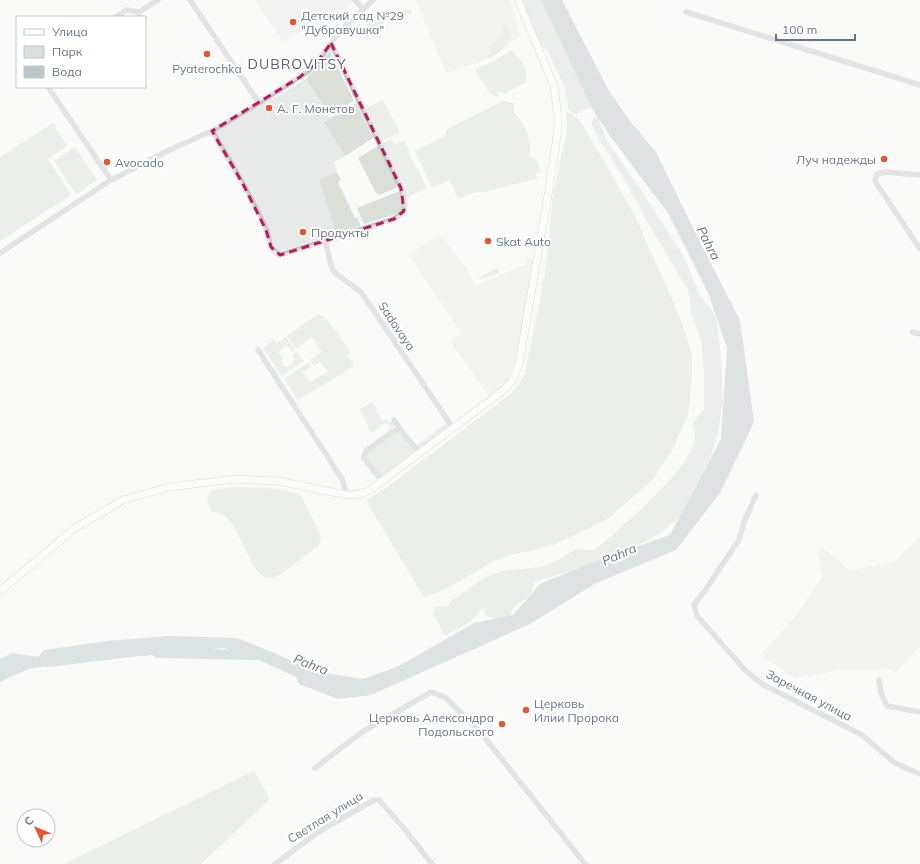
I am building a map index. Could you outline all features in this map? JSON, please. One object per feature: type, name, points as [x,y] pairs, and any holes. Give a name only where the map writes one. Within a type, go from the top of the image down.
[{"type":"main road","points":[[0,591],[75,528],[123,500],[169,487],[235,479],[270,480],[347,495],[363,494],[382,482],[504,390],[512,381],[516,375],[532,294],[558,129],[556,96],[550,75],[518,0]]},
{"type":"street","points":[[117,16],[126,10],[139,15],[158,0]]},
{"type":"street","points":[[190,0],[258,104]]},
{"type":"street","points":[[355,0],[363,9]]},
{"type":"street","points":[[0,253],[112,180],[169,150],[212,131],[258,104],[307,72],[318,61],[339,32],[373,0]]},
{"type":"street","points":[[686,12],[920,85]]},
{"type":"street","points":[[212,131],[243,184],[266,230],[271,247],[274,252],[280,255],[394,219],[401,215],[405,207],[401,188],[330,43]]},
{"type":"street","points":[[49,88],[112,180]]},
{"type":"street","points":[[920,175],[886,172],[877,174],[875,181],[920,249]]},
{"type":"street","name":"Sadovaya","points":[[325,241],[332,268],[335,273],[361,292],[453,428]]},
{"type":"street","points":[[912,332],[920,334]]},
{"type":"street","points":[[258,350],[342,479],[347,495]]},
{"type":"street","points":[[394,420],[420,453]]},
{"type":"street","points":[[382,482],[364,458],[366,451],[394,431],[398,430],[402,432]]},
{"type":"street","name":"Заречная улица","points":[[756,495],[738,540],[694,605],[697,616],[745,670],[762,684],[862,735],[895,763],[920,774]]},
{"type":"street","points":[[879,680],[881,693],[887,706],[920,712]]},
{"type":"street","points":[[315,768],[362,732],[431,692],[445,697],[481,734],[586,864]]},
{"type":"street","name":"Светлая улица","points":[[275,864],[320,830],[374,800],[379,800],[384,805],[432,864]]},
{"type":"highlighted area","points":[[331,43],[401,188],[404,211],[394,219],[280,255],[271,247],[266,230],[243,184],[212,131],[300,77],[318,61]]},
{"type":"shaded area","name":"Детский сад №29 \"Дубравушка\"","points":[[254,0],[351,0],[353,4],[321,23],[319,20],[284,42]]},
{"type":"shaded area","points":[[415,0],[510,0],[521,35],[488,59],[446,73]]},
{"type":"shaded area","points":[[306,79],[330,118],[324,122],[345,156],[334,162],[337,172],[319,179],[336,234],[278,252],[245,184],[216,132]]},
{"type":"shaded area","points":[[436,236],[444,239],[466,267],[476,285],[527,264],[526,260],[532,258],[534,262],[516,375],[491,399],[450,341],[462,333],[407,254],[421,247]]},
{"type":"shaded area","points":[[920,535],[920,647],[896,672],[885,668],[872,670],[841,670],[795,678],[760,655],[795,617],[823,575],[817,552],[823,548],[850,571],[895,561]]},
{"type":"green space","points":[[518,0],[541,0],[591,107],[575,114],[568,109],[564,85],[547,50],[537,44]]},
{"type":"green space","points":[[410,9],[412,14],[407,13],[406,16],[400,18],[397,17],[396,20],[392,21],[390,16]]},
{"type":"green space","points":[[383,19],[384,24],[378,24],[370,30],[367,41],[362,30],[368,28],[366,24]]},
{"type":"green space","points":[[506,25],[511,34],[499,52],[488,59],[487,57],[493,51],[490,45],[505,36],[503,26]]},
{"type":"green space","points":[[330,51],[354,101],[329,115],[306,79]]},
{"type":"green space","points":[[509,51],[513,51],[526,70],[525,83],[503,94],[501,91],[497,93],[499,97],[495,97],[493,94],[491,95],[475,70]]},
{"type":"green space","points":[[383,100],[400,132],[381,142],[365,109]]},
{"type":"green space","points":[[503,101],[514,103],[514,113],[525,127],[531,157],[537,160],[541,172],[536,174],[537,179],[480,193],[478,191],[458,199],[450,180],[432,188],[415,151],[444,137],[447,129]]},
{"type":"green space","points":[[356,103],[373,138],[345,156],[324,122]]},
{"type":"green space","points":[[566,112],[574,115],[583,125],[634,214],[681,320],[692,355],[692,376],[688,414],[673,449],[652,480],[610,517],[555,544],[510,555],[492,562],[446,589],[424,597],[367,500],[386,488],[492,408],[510,394],[521,382],[526,368],[541,295],[542,282],[545,275],[553,195],[567,131]]},
{"type":"green space","points":[[598,117],[606,139],[684,257],[700,295],[716,317],[721,356],[723,403],[717,436],[711,456],[680,516],[662,532],[633,548],[573,570],[534,582],[531,594],[513,608],[510,616],[498,618],[489,617],[486,616],[483,608],[471,621],[445,636],[434,615],[435,607],[447,607],[451,601],[484,578],[501,571],[542,567],[560,559],[576,549],[595,550],[621,528],[653,498],[681,466],[691,451],[695,438],[692,424],[704,409],[702,344],[692,315],[688,290],[592,125],[594,118]]},
{"type":"green space","points":[[53,123],[67,146],[48,159],[71,195],[0,241],[0,157]]},
{"type":"green space","points":[[391,139],[394,145],[404,140],[410,153],[409,154],[426,186],[426,188],[408,197],[406,196],[381,144]]},
{"type":"green space","points":[[378,146],[397,185],[396,188],[379,195],[376,193],[358,158]]},
{"type":"green space","points":[[75,147],[97,180],[76,194],[54,161]]},
{"type":"green space","points":[[337,172],[341,180],[338,182],[355,218],[357,217],[361,226],[336,234],[319,179]]},
{"type":"green space","points":[[399,191],[403,207],[399,213],[364,224],[357,208]]},
{"type":"green space","points":[[497,268],[499,273],[480,280],[479,277]]},
{"type":"green space","points":[[318,314],[325,317],[351,352],[347,356],[354,366],[298,400],[284,379],[308,362],[312,368],[310,367],[302,372],[310,382],[328,371],[320,362],[314,366],[310,360],[322,351],[312,337],[296,349],[287,336]]},
{"type":"green space","points":[[286,337],[295,350],[292,352],[287,345],[278,352],[285,367],[295,360],[292,355],[297,352],[304,361],[282,376],[263,348],[274,340],[276,344]]},
{"type":"green space","points":[[372,402],[377,408],[375,411],[383,421],[387,419],[389,423],[392,421],[395,426],[388,431],[387,430],[390,427],[386,423],[371,433],[360,409]]},
{"type":"green space","points":[[447,423],[448,428],[423,447],[418,447],[417,445]]},
{"type":"green space","points":[[397,430],[414,452],[386,475],[382,476],[365,455]]},
{"type":"green space","points":[[236,487],[278,489],[300,494],[321,537],[318,546],[281,574],[272,578],[262,576],[254,567],[233,525],[224,515],[211,511],[207,501],[211,490]]},
{"type":"green space","points":[[254,771],[270,799],[201,864],[64,864]]},
{"type":"water","points":[[541,0],[562,0],[609,91],[629,120],[656,152],[740,320],[754,422],[720,493],[676,550],[596,583],[530,624],[371,695],[338,699],[299,684],[296,677],[255,658],[224,648],[42,667],[24,671],[0,682],[0,659],[12,653],[38,657],[44,650],[107,641],[169,636],[237,638],[277,654],[312,671],[363,679],[399,666],[474,623],[513,615],[540,584],[588,564],[670,535],[721,439],[727,348],[709,295],[668,213],[610,136],[591,107]]},
{"type":"waterway","name":"Pahra","points":[[157,653],[257,655]]},
{"type":"place","name":"Детский сад №29 \"Дубравушка\"","points":[[293,22]]},
{"type":"place","name":"Pyaterochka","points":[[207,54]]},
{"type":"place","name":"А. Г. Монетов","points":[[269,108]]},
{"type":"place","name":"Луч надежды","points":[[884,159]]},
{"type":"place","name":"Avocado","points":[[107,162]]},
{"type":"place","name":"Продукты","points":[[303,232]]},
{"type":"place","name":"Skat Auto","points":[[488,241]]},
{"type":"place","name":"Церковь Илии Пророка","points":[[526,710]]},
{"type":"place","name":"Церковь Александра Подольского","points":[[502,724]]},
{"type":"district","name":"DUBROVITSY","points":[[297,64]]}]
